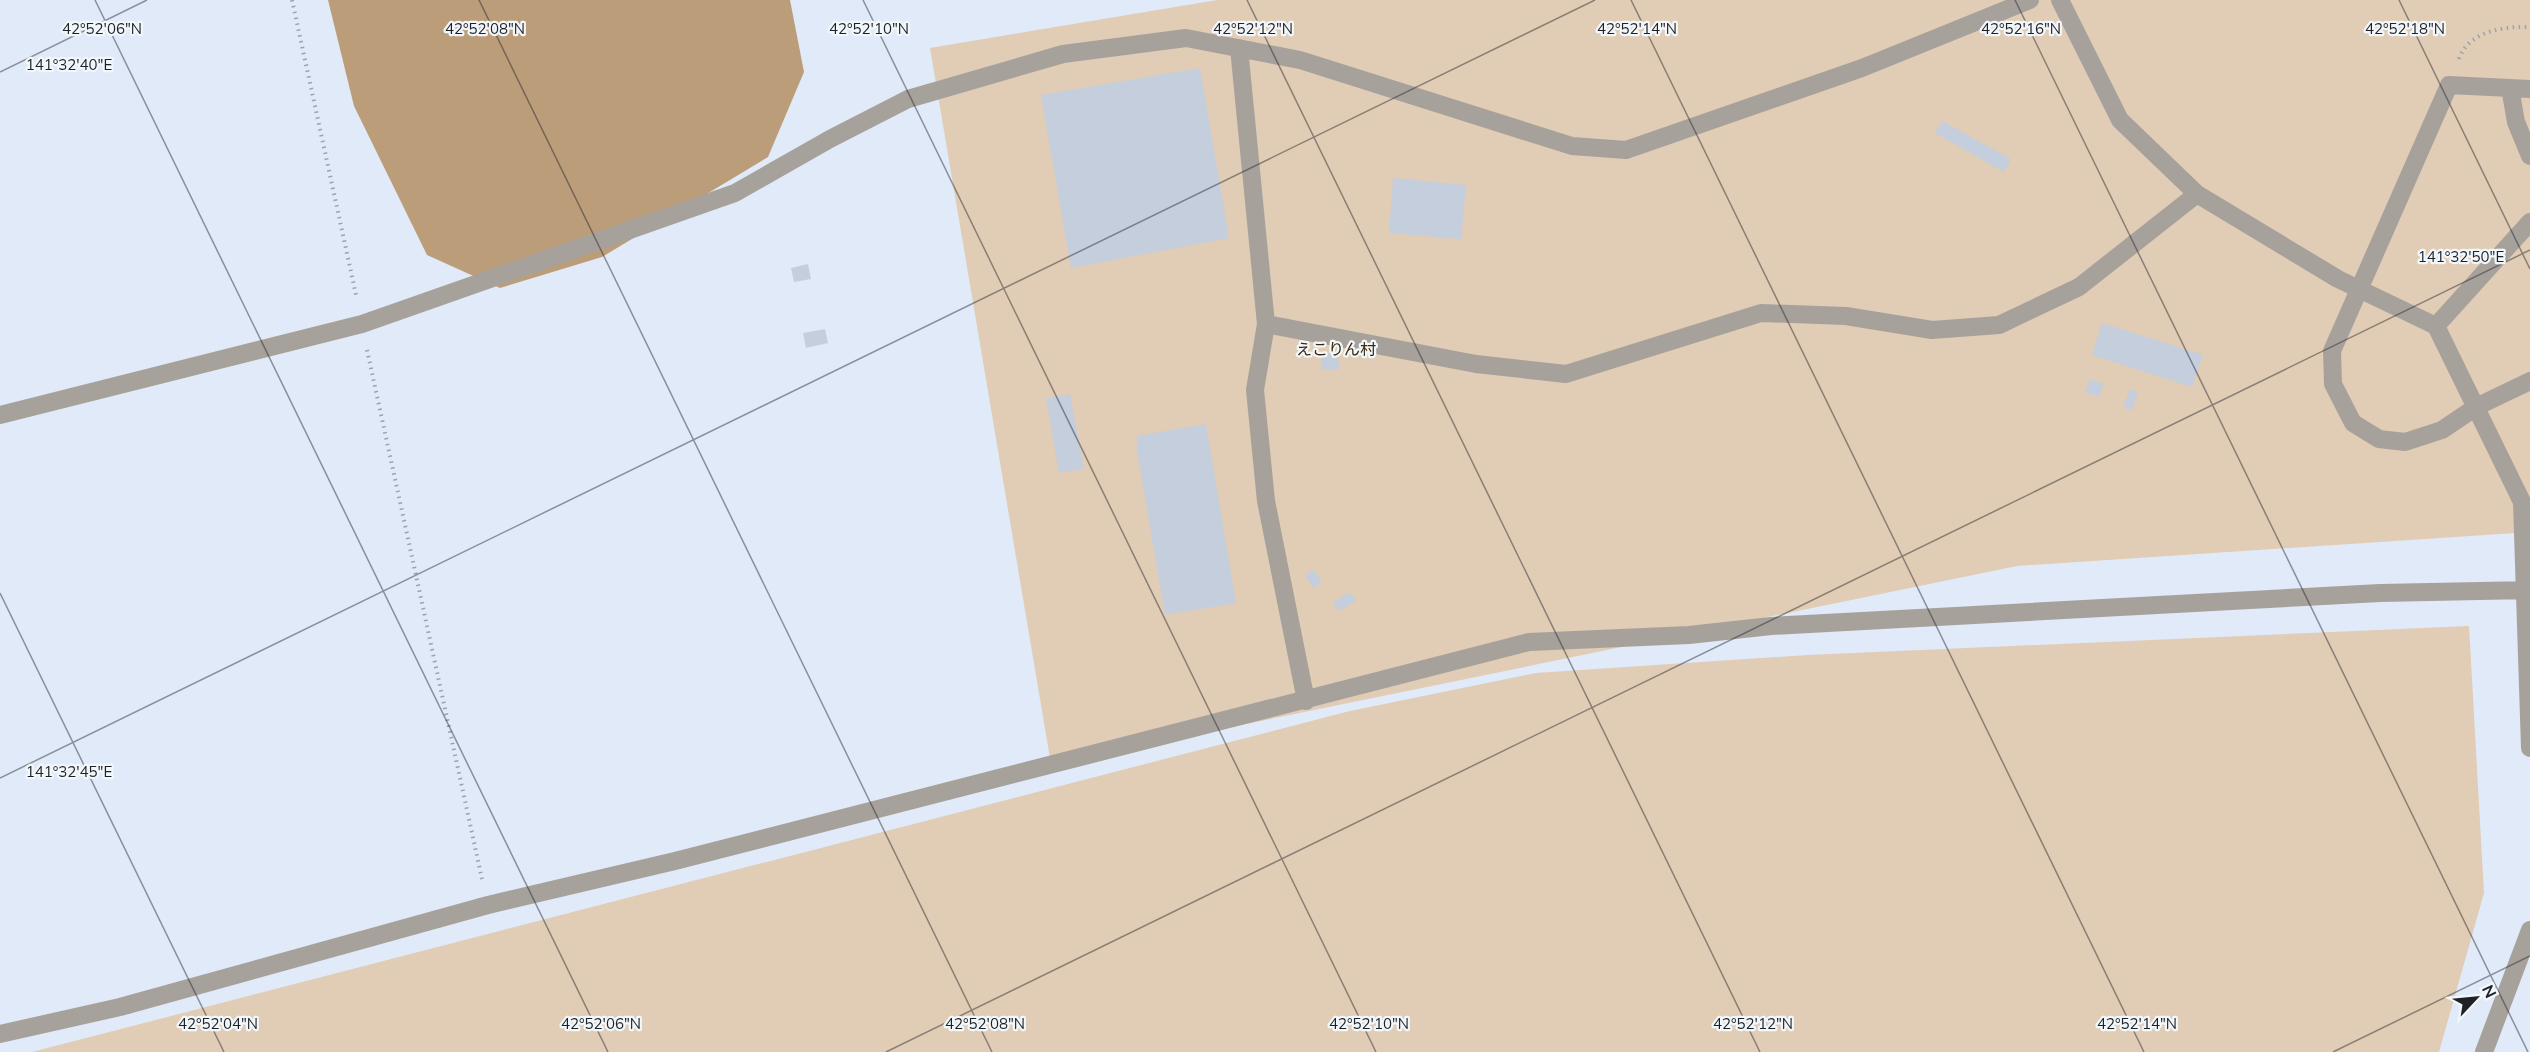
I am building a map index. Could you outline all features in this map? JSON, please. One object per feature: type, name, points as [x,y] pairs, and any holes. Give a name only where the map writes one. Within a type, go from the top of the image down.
[{"type":"street","points":[[0,415],[362,324],[735,193],[830,139],[908,99],[1063,54],[1186,38],[1300,60],[1572,146],[1626,150],[1862,68],[2030,0]]},
{"type":"street","points":[[2060,0],[2120,120],[2197,194],[2359,288],[2436,326],[2522,502],[2527,590],[2530,748]]},
{"type":"street","points":[[1239,48],[1266,324],[1255,390],[1266,501],[1306,700]]},
{"type":"street","points":[[2530,89],[2449,85],[2332,351],[2333,384],[2353,423],[2379,440],[2405,442],[2442,430],[2476,407],[2530,381]]},
{"type":"street","points":[[2510,88],[2516,122],[2530,156]]},
{"type":"street","points":[[1266,324],[1476,364],[1566,374],[1761,313],[1846,316],[1932,330],[1999,325],[2079,287],[2197,194]]},
{"type":"street","points":[[2436,326],[2530,222]]},
{"type":"street","points":[[0,1034],[120,1007],[488,905],[675,861],[1529,642],[1689,635],[1782,625],[2356,594],[2527,590]]},
{"type":"street","points":[[2484,1052],[2530,930]]},
{"type":"path","points":[[292,0],[488,905]]},
{"type":"path","points":[[2449,85],[2461,52],[2481,35],[2501,27],[2530,27]]},
{"type":"green space","name":"えこりん村","points":[[1217,0],[2530,0],[2530,532],[2017,566],[1051,764],[930,48]]},
{"type":"green space","points":[[2469,626],[2484,893],[2439,1052],[32,1052],[1350,711],[1536,673],[1808,655]]},
{"type":"shaded area","points":[[328,0],[790,0],[804,72],[768,157],[602,257],[500,288],[427,255],[354,106]]},
{"type":"building","points":[[1200,68],[1229,238],[1071,268],[1041,95]]},
{"type":"building","points":[[1942,121],[2011,159],[2004,172],[1935,133]]},
{"type":"building","points":[[1393,178],[1466,185],[1461,239],[1389,233]]},
{"type":"building","points":[[808,264],[811,279],[794,282],[791,268]]},
{"type":"building","points":[[2102,323],[2203,355],[2192,387],[2092,355]]},
{"type":"building","points":[[825,329],[828,343],[806,348],[803,333]]},
{"type":"building","points":[[1338,353],[1339,370],[1321,370],[1321,354]]},
{"type":"building","points":[[2090,379],[2104,384],[2099,397],[2085,392]]},
{"type":"building","points":[[2130,389],[2138,392],[2132,410],[2123,407]]},
{"type":"building","points":[[1070,394],[1084,469],[1059,473],[1046,398]]},
{"type":"building","points":[[1206,424],[1236,603],[1165,615],[1136,445],[1138,445],[1137,436]]},
{"type":"building","points":[[1314,570],[1322,582],[1313,588],[1305,575]]},
{"type":"building","points":[[1350,592],[1356,601],[1338,611],[1333,602]]}]
